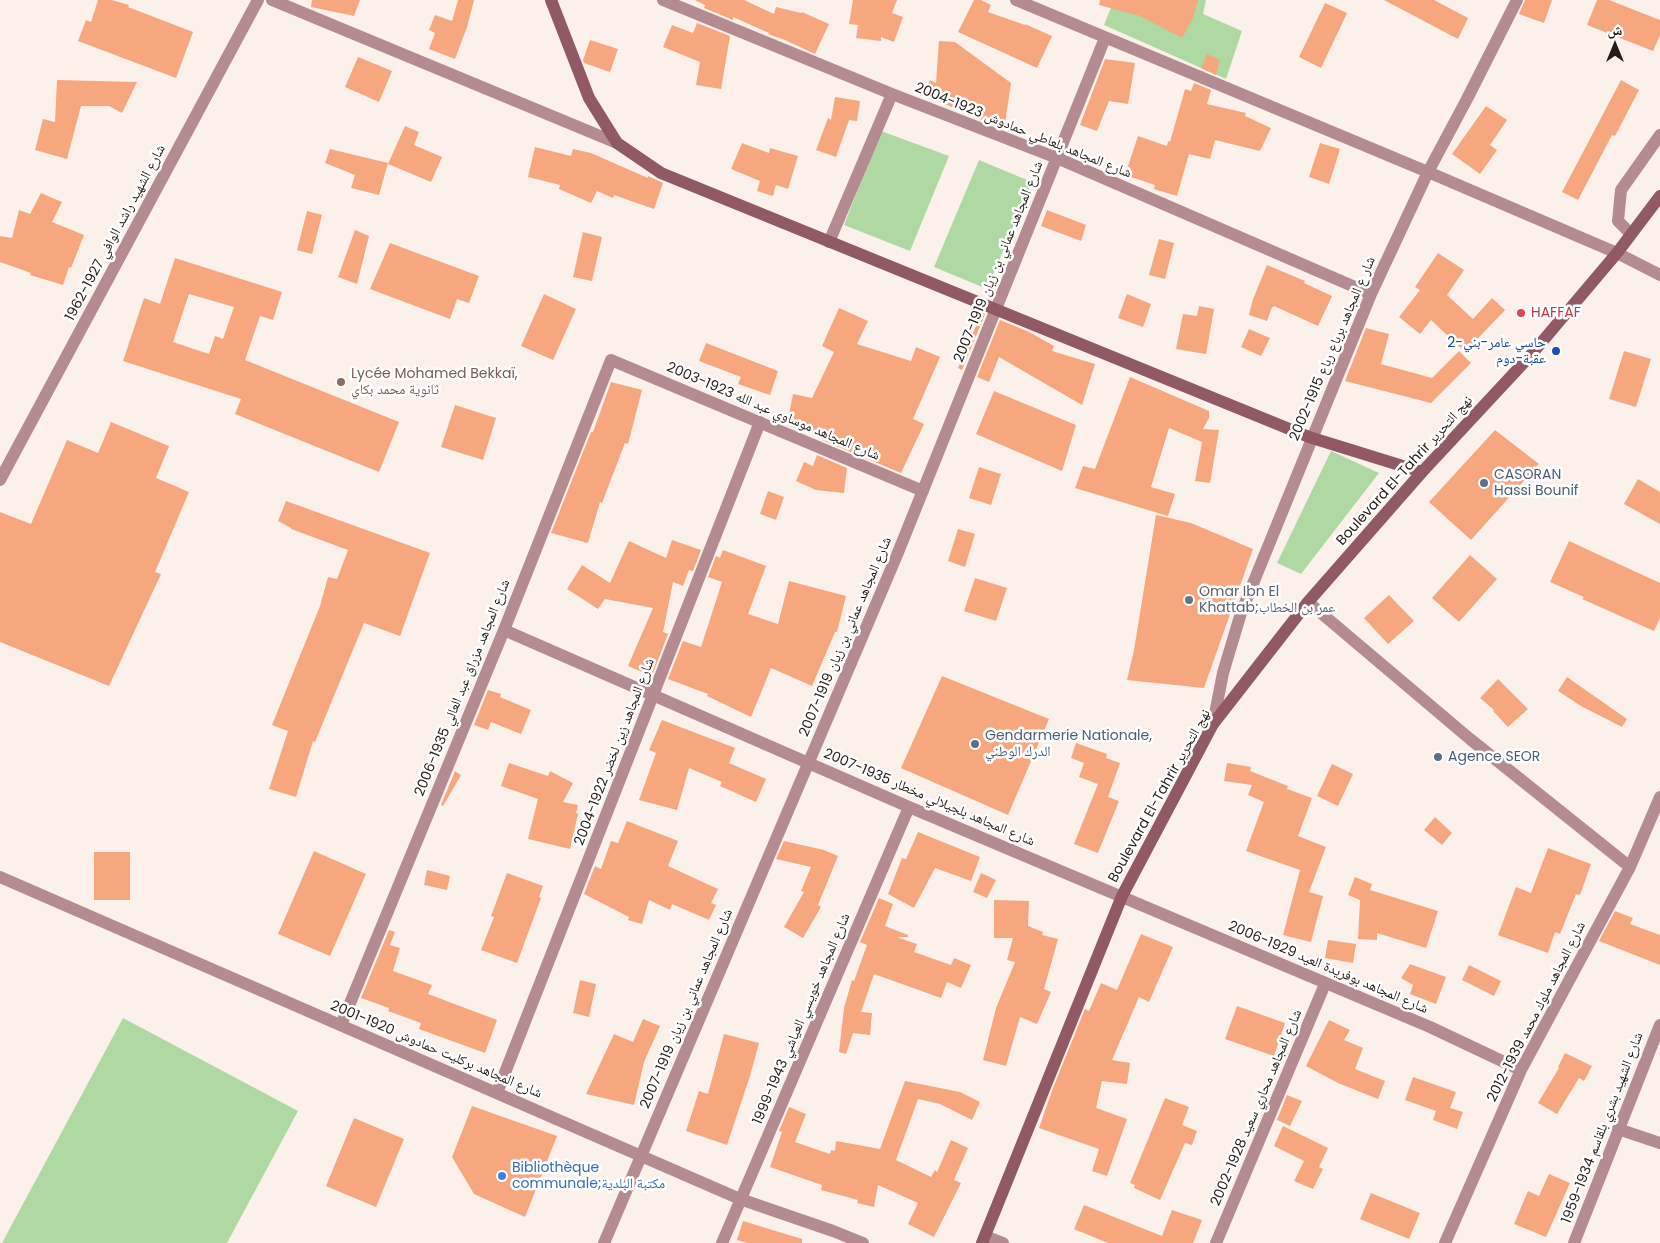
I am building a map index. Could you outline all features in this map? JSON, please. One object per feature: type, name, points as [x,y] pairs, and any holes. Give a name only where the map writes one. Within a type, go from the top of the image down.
[{"type":"main road","points":[[551,0],[589,98],[617,143],[661,173],[1312,438],[1422,472]]},
{"type":"main road","name":"Boulevard El-Tahrir نهج التحرير","points":[[984,1239],[1122,896],[1213,724],[1308,602],[1422,472],[1530,356],[1617,253],[1660,196]]},
{"type":"street","name":"شارع الشهيد راشد الوافي 1927-1962","points":[[0,480],[258,0]]},
{"type":"street","points":[[272,0],[617,143]]},
{"type":"street","name":"شارع المجاهد بلعاطي حمادوش 1923-2004","points":[[663,0],[892,94],[1057,158],[1370,294]]},
{"type":"street","points":[[1016,0],[1428,172],[1617,253],[1660,275]]},
{"type":"street","name":"شار ع المجاهد برباع رباع 1915-2002","points":[[1213,724],[1222,673],[1241,613],[1370,294],[1428,172],[1517,0]]},
{"type":"street","name":"شارع المجاهد عماني بن زيان 1919-2007","points":[[604,1243],[894,564],[1105,38]]},
{"type":"street","points":[[829,242],[892,94]]},
{"type":"street","points":[[1632,234],[1618,221],[1621,190],[1660,136]]},
{"type":"street","name":"شارع المجاهد موساوي عبد الله 1923-2003","points":[[610,360],[923,491]]},
{"type":"street","name":"شارع المجاهد مزراق عبد العالي 1935-2006","points":[[341,1025],[504,630],[610,360]]},
{"type":"street","name":"شارع المجاهد زين لخضر 1922-2004","points":[[497,1093],[760,422]]},
{"type":"street","points":[[1308,602],[1470,739],[1630,867]]},
{"type":"street","name":"شارع المجاهد بلجيلالي مخطار 1935-2007","points":[[504,630],[909,807],[1122,896]]},
{"type":"street","name":"شارع المجاهد ملوك محمد 1939-2012","points":[[1445,1243],[1521,1070],[1630,867],[1660,797]]},
{"type":"street","name":"شارع المجاهد خويسي العياشي 1943-1999","points":[[722,1243],[909,807]]},
{"type":"street","name":"شارع المجاهد بركليت حمادوش 1920-2001","points":[[0,878],[740,1199],[863,1243]]},
{"type":"street","name":"شارع المجاهد بوفريدة العيد 1929-2006","points":[[1122,896],[1325,984],[1430,1027],[1521,1070]]},
{"type":"street","name":"شارع المجاهد محاري سعيد 1928-2002","points":[[1216,1243],[1325,984]]},
{"type":"street","name":"شارع الشهيد بشري بلقاسم 1934-1959","points":[[1574,1243],[1660,1025]]},
{"type":"street","points":[[1618,1130],[1660,1143]]},
{"type":"street","points":[[984,1239],[1003,1243]]},
{"type":"green space","points":[[1114,0],[1206,0],[1203,14],[1242,31],[1226,79],[1104,25]]},
{"type":"green space","points":[[881,131],[949,156],[910,251],[844,225]]},
{"type":"green space","points":[[979,160],[1032,182],[987,289],[934,267]]},
{"type":"green space","points":[[1331,451],[1379,473],[1301,574],[1277,563]]},
{"type":"green space","points":[[123,1018],[298,1111],[227,1243],[2,1243]]},
{"type":"building","points":[[98,0],[112,0],[129,5],[128,7],[193,32],[176,78],[78,41],[86,20],[91,22]]},
{"type":"building","points":[[312,0],[360,0],[354,16],[311,7]]},
{"type":"building","points":[[458,0],[474,0],[467,27],[455,59],[429,49],[435,33],[429,30],[435,15],[452,21]]},
{"type":"building","points":[[695,0],[744,0],[774,14],[776,7],[802,12],[829,24],[815,54],[733,17],[733,20],[704,8],[705,5]]},
{"type":"building","points":[[853,0],[897,0],[892,13],[903,17],[894,42],[881,37],[881,41],[856,38],[858,25],[849,24]]},
{"type":"building","points":[[974,0],[981,0],[991,5],[988,12],[1025,24],[1052,36],[1037,68],[958,32]]},
{"type":"building","points":[[1100,0],[1198,0],[1193,18],[1182,38],[1140,16],[1099,5]]},
{"type":"building","points":[[1384,0],[1434,0],[1468,18],[1458,39]]},
{"type":"building","points":[[1525,0],[1552,0],[1544,23],[1519,14]]},
{"type":"building","points":[[1597,0],[1609,0],[1660,20],[1660,35],[1653,51],[1587,25]]},
{"type":"building","points":[[1325,3],[1347,13],[1321,68],[1299,57]]},
{"type":"building","points":[[697,23],[730,36],[721,89],[696,85],[700,62],[663,47],[672,25],[693,33]]},
{"type":"building","points":[[590,40],[618,49],[610,72],[584,63],[583,60]]},
{"type":"building","points":[[939,41],[955,42],[1011,83],[1005,123],[978,119],[924,94],[930,80],[936,83]]},
{"type":"building","points":[[1207,54],[1220,60],[1216,75],[1201,68]]},
{"type":"building","points":[[358,57],[392,71],[379,102],[345,87]]},
{"type":"building","points":[[1105,59],[1135,63],[1128,104],[1109,101],[1097,131],[1080,125]]},
{"type":"building","points":[[57,80],[137,82],[122,113],[109,106],[81,106],[67,159],[35,150],[43,119],[55,122]]},
{"type":"building","points":[[1621,80],[1639,90],[1615,136],[1612,135],[1578,200],[1562,192]]},
{"type":"building","points":[[1194,83],[1211,90],[1207,104],[1246,113],[1245,116],[1271,128],[1260,151],[1215,140],[1210,159],[1189,154],[1177,196],[1154,189],[1155,185],[1125,175],[1138,136],[1167,146],[1168,141],[1170,142],[1185,89],[1191,91]]},
{"type":"building","points":[[835,97],[860,101],[857,121],[849,120],[836,157],[816,150],[828,118],[831,120]]},
{"type":"building","points":[[1486,106],[1507,120],[1490,145],[1497,150],[1480,174],[1452,154]]},
{"type":"building","points":[[405,126],[419,132],[414,145],[442,157],[431,182],[388,164]]},
{"type":"building","points":[[742,143],[769,153],[770,148],[798,156],[788,189],[776,185],[773,196],[757,191],[760,181],[731,169]]},
{"type":"building","points":[[1320,143],[1340,149],[1329,184],[1309,177]]},
{"type":"building","points":[[535,147],[571,156],[573,149],[591,153],[663,183],[654,209],[614,195],[613,198],[597,191],[591,203],[559,189],[560,185],[528,177]]},
{"type":"building","points":[[330,149],[388,163],[379,195],[351,188],[355,175],[325,163]]},
{"type":"building","points":[[41,193],[62,202],[52,222],[84,235],[63,285],[30,275],[31,273],[0,262],[0,236],[12,238],[19,210],[30,214]]},
{"type":"building","points":[[1047,210],[1086,225],[1081,241],[1041,226]]},
{"type":"building","points":[[307,211],[322,215],[312,254],[297,250]]},
{"type":"building","points":[[355,230],[369,236],[357,284],[338,277]]},
{"type":"building","points":[[583,232],[602,237],[592,281],[573,277]]},
{"type":"building","points":[[1159,239],[1174,243],[1165,279],[1149,275]]},
{"type":"building","points":[[390,243],[479,276],[469,303],[457,299],[450,319],[370,289]]},
{"type":"building","points":[[1438,253],[1464,270],[1447,295],[1473,319],[1492,298],[1505,310],[1465,352],[1431,320],[1420,334],[1399,317],[1420,290],[1415,287]]},
{"type":"building","points":[[175,258],[282,292],[273,320],[260,316],[245,360],[399,422],[379,472],[235,414],[241,399],[123,361],[144,298],[160,304]],"holes":[[[189,294],[234,307],[223,339],[215,336],[209,354],[173,342]]]},
{"type":"building","points":[[1267,265],[1305,281],[1304,283],[1332,296],[1318,326],[1274,306],[1267,321],[1249,315],[1253,299]]},
{"type":"building","points":[[544,294],[576,309],[553,360],[521,346]]},
{"type":"building","points":[[1127,294],[1151,304],[1143,327],[1118,318]]},
{"type":"building","points":[[1199,306],[1214,309],[1206,354],[1176,349],[1183,314],[1197,316]]},
{"type":"building","points":[[839,308],[868,321],[857,344],[911,361],[916,347],[940,357],[913,419],[924,424],[901,473],[822,440],[823,434],[787,425],[793,394],[812,398],[834,352],[822,346]]},
{"type":"building","points":[[982,312],[985,314],[962,370],[958,368]]},
{"type":"building","points":[[1000,320],[1029,332],[1054,346],[1052,351],[1095,364],[1082,405],[999,357],[989,382],[977,377]]},
{"type":"building","points":[[1366,328],[1389,334],[1381,364],[1432,378],[1459,351],[1471,363],[1431,403],[1345,381]]},
{"type":"building","points":[[1249,329],[1270,338],[1261,356],[1241,347]]},
{"type":"building","points":[[706,343],[778,371],[770,395],[738,384],[741,377],[699,361]]},
{"type":"building","points":[[1624,351],[1651,359],[1636,407],[1609,399]]},
{"type":"building","points":[[1130,377],[1209,411],[1209,418],[1203,429],[1219,430],[1210,483],[1195,481],[1202,442],[1169,428],[1151,487],[1175,494],[1168,516],[1075,488],[1083,466],[1095,469]]},
{"type":"building","points":[[611,382],[642,390],[628,444],[625,443],[602,503],[600,502],[588,543],[551,533],[591,432],[593,432]]},
{"type":"building","points":[[994,391],[1076,425],[1062,471],[976,434]]},
{"type":"building","points":[[455,405],[496,418],[483,460],[441,447]]},
{"type":"building","points":[[111,422],[169,446],[156,478],[189,492],[155,572],[161,574],[109,686],[0,642],[0,512],[31,524],[67,440],[98,453]]},
{"type":"building","name":"CASORAN Hassi Bounif","points":[[1495,430],[1539,464],[1471,540],[1429,502]]},
{"type":"building","points":[[817,455],[847,468],[844,493],[816,490],[796,481],[804,462],[813,466]]},
{"type":"building","points":[[979,467],[1001,474],[991,505],[969,498]]},
{"type":"building","points":[[1638,479],[1660,492],[1660,524],[1624,504]]},
{"type":"building","points":[[768,491],[784,497],[776,520],[760,514]]},
{"type":"building","points":[[286,501],[430,553],[400,636],[364,623],[315,742],[313,741],[296,797],[269,789],[288,731],[272,725],[320,606],[328,577],[337,579],[348,550],[291,529],[278,521]]},
{"type":"building","name":"Omar Ibn El Khattab;عمر بن الخطاب","points":[[1156,515],[1191,523],[1253,549],[1204,688],[1127,680],[1134,650]]},
{"type":"building","points":[[958,529],[975,534],[965,567],[948,561]]},
{"type":"building","points":[[672,540],[701,550],[693,571],[689,570],[683,586],[673,582],[663,632],[668,634],[653,673],[650,672],[649,675],[628,666],[653,608],[605,599],[598,609],[567,589],[582,565],[610,583],[629,541],[666,558]]},
{"type":"building","points":[[1569,541],[1660,583],[1660,618],[1654,631],[1582,599],[1584,597],[1550,582]]},
{"type":"building","points":[[723,550],[766,566],[748,614],[778,624],[789,581],[846,596],[837,632],[835,632],[812,686],[771,668],[751,717],[707,696],[708,694],[668,679],[683,641],[701,647],[722,582],[708,577],[716,556],[720,558]]},
{"type":"building","points":[[1470,555],[1497,579],[1459,622],[1432,598]]},
{"type":"building","points":[[975,578],[1007,588],[996,621],[964,611]]},
{"type":"building","points":[[1389,595],[1414,621],[1388,644],[1364,618]]},
{"type":"building","name":"Gendarmerie Nationale, الدرك الوطني","points":[[942,676],[1049,719],[1008,815],[901,768]]},
{"type":"building","points":[[1567,677],[1627,719],[1622,727],[1581,706],[1558,691]]},
{"type":"building","points":[[1498,679],[1528,709],[1508,727],[1494,710],[1480,698]]},
{"type":"building","points":[[488,690],[501,694],[500,697],[531,710],[521,734],[491,722],[488,730],[474,725]]},
{"type":"building","points":[[662,720],[735,748],[729,763],[766,779],[756,802],[720,786],[722,782],[689,768],[677,810],[639,800],[656,753],[649,750]]},
{"type":"building","points":[[1076,743],[1107,754],[1106,758],[1120,763],[1108,797],[1119,801],[1098,853],[1074,844],[1098,784],[1079,777],[1084,763],[1071,758]]},
{"type":"building","points":[[509,763],[548,776],[550,771],[573,783],[563,802],[578,805],[576,813],[578,814],[570,849],[528,839],[538,799],[501,786]]},
{"type":"building","points":[[1227,763],[1251,767],[1250,771],[1288,786],[1287,789],[1312,798],[1298,836],[1326,847],[1309,892],[1323,896],[1311,942],[1283,935],[1300,870],[1246,851],[1264,802],[1248,795],[1252,785],[1224,781]]},
{"type":"building","points":[[1332,764],[1353,774],[1338,806],[1317,796]]},
{"type":"building","points":[[455,771],[461,775],[443,806],[441,805]]},
{"type":"building","points":[[1435,817],[1452,833],[1442,845],[1424,830]]},
{"type":"building","points":[[627,821],[678,841],[668,866],[718,889],[711,903],[716,905],[709,920],[672,904],[670,910],[649,900],[642,924],[628,920],[629,917],[584,894],[595,866],[601,869],[611,841],[618,843]]},
{"type":"building","points":[[918,832],[980,857],[971,881],[935,868],[914,908],[888,894],[902,858],[906,859]]},
{"type":"building","points":[[784,841],[824,850],[838,856],[818,905],[821,907],[803,938],[784,927],[804,892],[801,891],[811,867],[776,859]]},
{"type":"building","points":[[1548,848],[1591,864],[1580,895],[1576,894],[1560,934],[1555,932],[1548,953],[1498,935],[1516,887],[1531,893]]},
{"type":"building","points":[[314,851],[366,874],[330,956],[278,934]]},
{"type":"building","points":[[94,852],[130,852],[130,900],[94,900]]},
{"type":"building","points":[[427,870],[450,876],[447,890],[424,885]]},
{"type":"building","points":[[507,873],[543,886],[539,897],[541,898],[517,963],[481,950],[494,917],[491,916]]},
{"type":"building","points":[[981,873],[996,880],[987,898],[973,892]]},
{"type":"building","points":[[1355,877],[1372,884],[1370,890],[1438,911],[1426,948],[1377,933],[1377,940],[1358,939],[1360,900],[1348,895]]},
{"type":"building","points":[[879,898],[893,904],[885,926],[908,935],[908,937],[896,937],[917,944],[914,952],[951,965],[954,958],[971,965],[961,988],[947,982],[941,998],[874,974],[861,1012],[872,1013],[870,1035],[853,1033],[846,1054],[839,1052],[844,1008],[852,980],[854,981],[867,945],[860,942]]},
{"type":"building","points":[[994,900],[1029,901],[1028,926],[1043,932],[1042,935],[1058,939],[1044,989],[1051,992],[1037,1024],[1020,1017],[1006,1066],[983,1060],[996,1008],[1015,962],[1007,960],[1013,938],[994,938]]},
{"type":"building","points":[[1615,911],[1633,918],[1630,924],[1660,935],[1660,965],[1599,941]]},
{"type":"building","points":[[389,930],[395,932],[390,945],[400,948],[393,971],[432,985],[428,994],[497,1020],[485,1053],[419,1029],[421,1023],[388,1011],[389,1008],[361,998]]},
{"type":"building","points":[[1141,934],[1173,947],[1149,1002],[1139,997],[1112,1060],[1130,1063],[1127,1084],[1102,1081],[1096,1108],[1127,1119],[1107,1176],[1092,1171],[1099,1149],[1039,1128],[1085,1009],[1089,1011],[1101,983],[1117,990]]},
{"type":"building","points":[[1328,940],[1356,944],[1353,963],[1325,958]]},
{"type":"building","points":[[1410,964],[1446,977],[1436,1004],[1410,994],[1413,985],[1401,978]]},
{"type":"building","points":[[1469,965],[1501,981],[1494,996],[1462,980]]},
{"type":"building","points":[[580,980],[596,984],[589,1017],[573,1013]]},
{"type":"building","points":[[1237,1006],[1285,1023],[1274,1056],[1225,1039]]},
{"type":"building","points":[[643,1019],[660,1026],[644,1062],[634,1105],[586,1094],[614,1034],[633,1042]]},
{"type":"building","points":[[1329,1020],[1350,1030],[1344,1040],[1363,1048],[1355,1069],[1385,1081],[1378,1099],[1338,1083],[1306,1066]]},
{"type":"building","points":[[724,1034],[759,1043],[727,1145],[686,1131],[699,1091],[708,1094]]},
{"type":"building","points":[[1565,1053],[1592,1066],[1584,1081],[1579,1078],[1557,1114],[1538,1103],[1559,1068]]},
{"type":"building","points":[[1413,1077],[1456,1092],[1450,1108],[1463,1112],[1457,1129],[1433,1120],[1436,1111],[1405,1100]]},
{"type":"building","points":[[905,1081],[960,1092],[980,1102],[972,1120],[940,1104],[918,1099],[896,1160],[931,1177],[935,1170],[937,1172],[951,1140],[968,1148],[954,1180],[961,1183],[934,1237],[908,1224],[918,1203],[878,1185],[874,1207],[857,1203],[858,1200],[821,1190],[822,1185],[770,1167],[782,1132],[779,1131],[789,1107],[806,1114],[795,1142],[830,1154],[831,1150],[835,1151],[836,1141],[880,1149]]},
{"type":"building","points":[[1287,1095],[1302,1101],[1290,1126],[1277,1120]]},
{"type":"building","points":[[1165,1098],[1189,1107],[1182,1125],[1197,1131],[1192,1145],[1185,1143],[1160,1200],[1134,1188],[1135,1185],[1130,1183]]},
{"type":"building","name":"Bibliothèque communale;مكتبة البلدية","points":[[472,1106],[557,1136],[525,1217],[474,1194],[452,1157]]},
{"type":"building","points":[[354,1118],[404,1139],[376,1207],[326,1186]]},
{"type":"building","points":[[1283,1126],[1328,1148],[1319,1167],[1323,1169],[1313,1189],[1294,1181],[1304,1161],[1274,1146]]},
{"type":"building","points":[[1549,1174],[1570,1183],[1546,1237],[1514,1224],[1528,1191],[1539,1196]]},
{"type":"building","points":[[1371,1193],[1420,1213],[1409,1239],[1360,1219]]},
{"type":"building","points":[[1084,1205],[1162,1236],[1172,1210],[1202,1220],[1193,1243],[1108,1243],[1074,1229]]},
{"type":"building","points":[[743,1221],[802,1239],[802,1243],[747,1243],[737,1240]]},
{"type":"place","name":"HAFFAF","points":[[1521,313]]},
{"type":"place","name":"2-حاسي عامر-بني عقبة-دوم","points":[[1556,351]]},
{"type":"place","name":"Lycée Mohamed Bekkaï, ثانوية محمد بكاي","points":[[341,382]]},
{"type":"place","name":"CASORAN Hassi Bounif","points":[[1484,483]]},
{"type":"place","name":"Omar Ibn El Khattab;عمر بن الخطاب","points":[[1189,600]]},
{"type":"place","name":"Gendarmerie Nationale, الدرك الوطني","points":[[975,744]]},
{"type":"place","name":"Agence SEOR","points":[[1438,757]]},
{"type":"place","name":"Bibliothèque communale;مكتبة البلدية","points":[[502,1176]]}]
